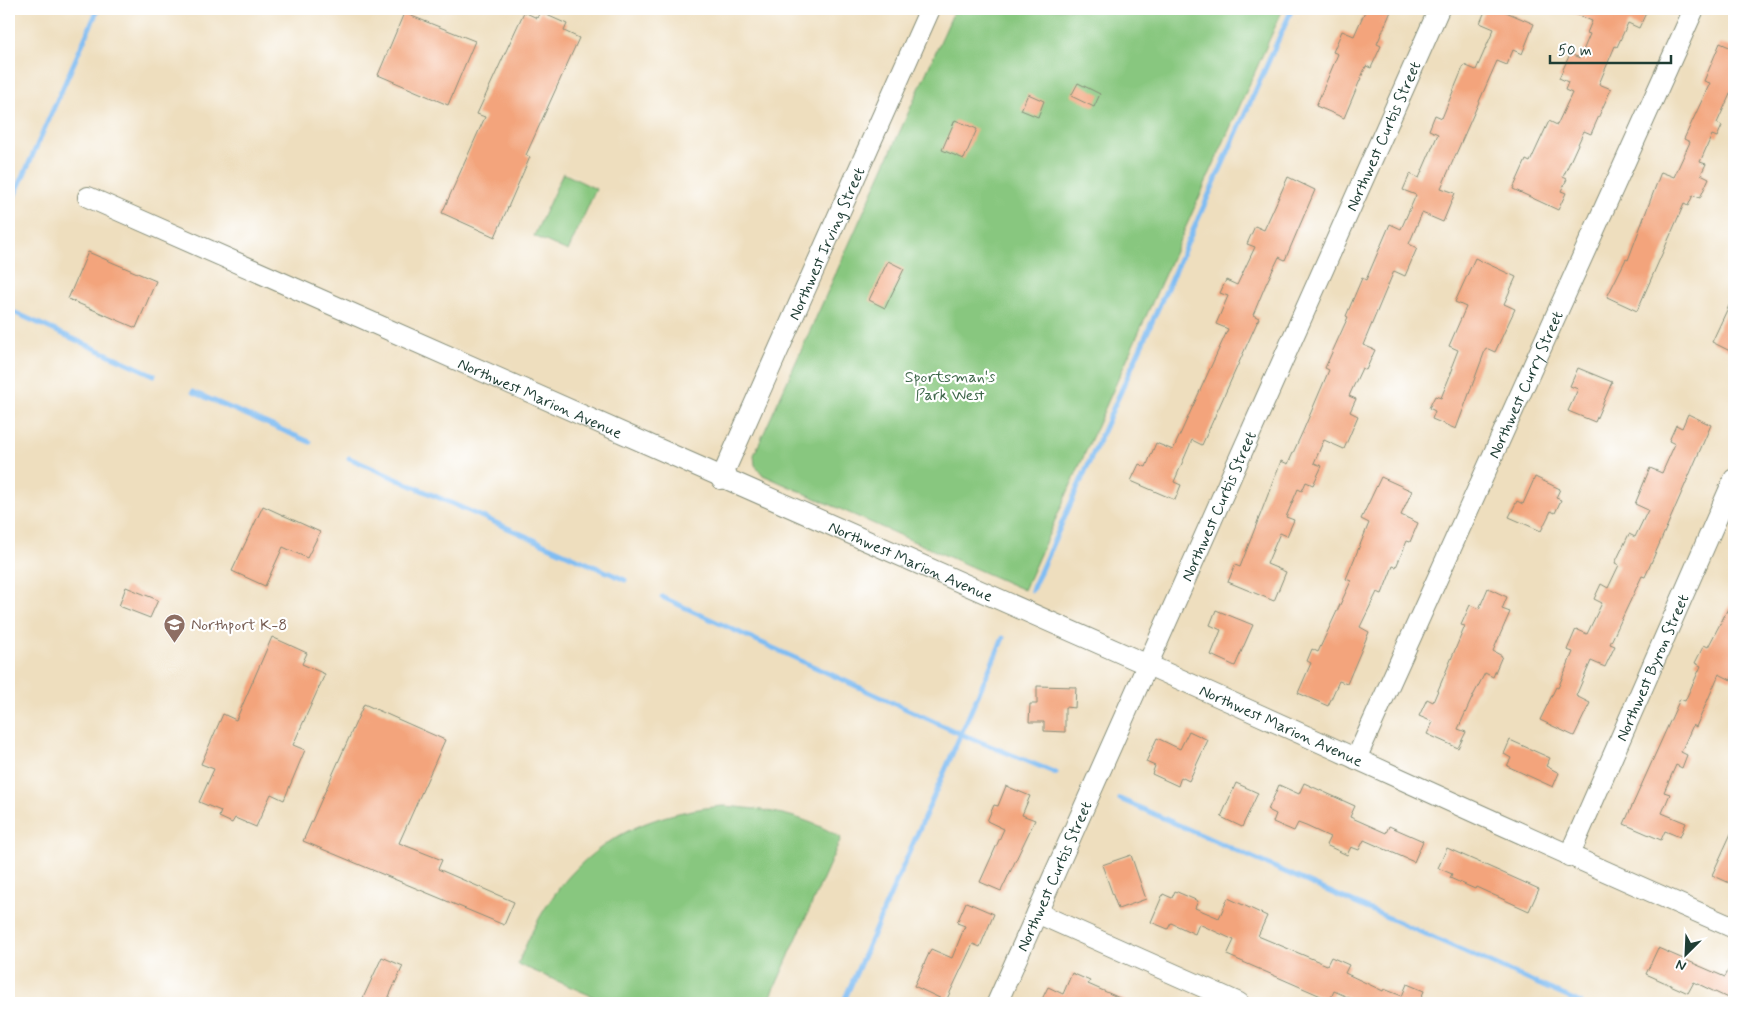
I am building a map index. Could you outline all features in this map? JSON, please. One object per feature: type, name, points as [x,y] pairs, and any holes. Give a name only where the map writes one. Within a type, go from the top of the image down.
[{"type":"street","name":"Northwest Irving Street","points":[[721,479],[930,9]]},
{"type":"street","name":"Northwest Curtis Street","points":[[997,1003],[1149,666],[1439,9]]},
{"type":"street","name":"Northwest Curry Street","points":[[1356,759],[1694,9]]},
{"type":"street","name":"Northwest Marion Avenue","points":[[88,197],[721,479],[1149,666],[1569,856],[1734,928]]},
{"type":"street","name":"Northwest Byron Street","points":[[1569,856],[1734,479]]},
{"type":"street","points":[[1037,913],[1239,1003]]},
{"type":"green space","name":"Sportsman's Park West","points":[[955,9],[1283,9],[1024,590],[763,475],[755,465],[754,455]]},
{"type":"green space","points":[[563,173],[596,189],[568,251],[534,236]]},
{"type":"green space","points":[[723,806],[785,814],[827,830],[841,838],[768,1003],[608,1003],[518,964],[533,930],[551,900],[571,874],[595,852],[622,834],[652,821],[686,811]]},
{"type":"building","points":[[1366,9],[1392,9],[1377,44],[1381,46],[1371,68],[1366,66],[1344,118],[1316,106],[1338,54],[1333,52],[1342,31],[1354,36]]},
{"type":"building","points":[[1486,9],[1499,9],[1534,24],[1522,54],[1513,50],[1507,65],[1497,61],[1441,188],[1455,193],[1443,222],[1422,213],[1409,244],[1417,248],[1405,276],[1394,271],[1363,345],[1375,350],[1366,370],[1362,368],[1349,396],[1356,399],[1350,412],[1358,416],[1344,449],[1324,440],[1314,463],[1322,466],[1313,485],[1306,482],[1302,491],[1298,489],[1286,517],[1294,520],[1287,536],[1280,533],[1267,564],[1286,572],[1274,601],[1228,582],[1235,565],[1240,567],[1281,461],[1288,464],[1303,431],[1329,370],[1325,368],[1348,317],[1346,316],[1362,278],[1366,280],[1390,224],[1401,229],[1416,195],[1403,190],[1410,174],[1419,178],[1438,134],[1429,130],[1435,115],[1442,118],[1464,65],[1476,70],[1494,29],[1480,23]]},
{"type":"building","points":[[1564,9],[1637,9],[1646,13],[1639,28],[1628,23],[1617,47],[1615,46],[1599,84],[1611,89],[1591,134],[1584,131],[1563,177],[1567,179],[1561,191],[1566,193],[1558,210],[1513,189],[1526,160],[1530,162],[1549,121],[1557,125],[1572,93],[1565,90],[1568,82],[1559,78],[1570,54],[1580,58],[1590,34],[1587,33],[1592,21]]},
{"type":"building","points":[[524,12],[537,18],[540,12],[567,24],[564,31],[579,38],[526,155],[530,157],[495,237],[442,213],[485,117],[477,114]]},
{"type":"building","points":[[404,13],[475,41],[448,105],[378,75]]},
{"type":"building","points":[[1720,43],[1734,49],[1734,94],[1731,92],[1717,123],[1722,126],[1717,137],[1712,135],[1700,162],[1706,164],[1701,174],[1709,178],[1700,198],[1693,195],[1688,206],[1684,204],[1637,311],[1607,297],[1626,259],[1628,260],[1661,172],[1674,177],[1690,142],[1684,139],[1710,83],[1704,81]]},
{"type":"building","points":[[1078,83],[1100,94],[1094,107],[1071,96]]},
{"type":"building","points":[[1028,94],[1044,101],[1038,117],[1021,110]]},
{"type":"building","points":[[955,120],[977,129],[964,159],[942,150]]},
{"type":"building","points":[[1288,177],[1315,190],[1285,260],[1279,257],[1266,284],[1253,315],[1259,318],[1202,445],[1192,440],[1174,482],[1181,485],[1175,500],[1131,481],[1139,464],[1146,467],[1156,443],[1173,450],[1228,329],[1216,324],[1228,296],[1220,293],[1226,280],[1237,285],[1255,247],[1247,244],[1255,226],[1264,230]]},
{"type":"building","points":[[88,252],[156,281],[136,328],[68,299]]},
{"type":"building","points":[[1475,258],[1516,277],[1504,304],[1515,309],[1495,352],[1486,348],[1456,429],[1432,419],[1435,411],[1429,408],[1435,396],[1441,398],[1453,368],[1451,368],[1458,350],[1449,346],[1466,307],[1455,302]]},
{"type":"building","points":[[888,261],[904,269],[885,308],[869,300]]},
{"type":"building","points":[[1734,295],[1734,353],[1712,342]]},
{"type":"building","points":[[1578,368],[1612,382],[1595,422],[1568,411],[1578,389],[1570,386]]},
{"type":"building","points":[[1688,414],[1711,425],[1645,577],[1642,576],[1610,644],[1615,646],[1605,667],[1591,661],[1576,696],[1590,703],[1574,736],[1540,720],[1556,687],[1558,688],[1573,652],[1567,650],[1576,629],[1587,634],[1602,603],[1594,599],[1601,584],[1608,588],[1619,565],[1615,563],[1629,534],[1635,537],[1648,510],[1635,504],[1650,468],[1662,473],[1675,444],[1669,441],[1676,425],[1682,428]]},
{"type":"building","points":[[1381,477],[1412,491],[1401,515],[1418,523],[1410,542],[1407,541],[1396,567],[1393,566],[1382,594],[1377,592],[1360,627],[1369,632],[1347,684],[1339,681],[1328,706],[1298,693],[1311,663],[1307,661],[1312,649],[1318,652],[1351,581],[1346,579],[1369,523],[1361,519]]},
{"type":"building","points":[[1535,477],[1560,489],[1556,498],[1561,500],[1555,513],[1551,511],[1541,531],[1509,517],[1517,501],[1523,504]]},
{"type":"building","points":[[263,506],[320,532],[307,558],[283,547],[265,586],[232,571]]},
{"type":"building","points":[[126,587],[158,600],[150,618],[119,606]]},
{"type":"building","points":[[1488,588],[1507,597],[1502,609],[1510,612],[1493,651],[1502,656],[1493,677],[1485,673],[1473,696],[1458,729],[1466,732],[1458,748],[1427,734],[1433,722],[1419,716],[1427,699],[1433,702],[1465,626],[1461,625],[1470,605],[1479,609]]},
{"type":"building","points":[[1734,597],[1734,671],[1731,680],[1719,674],[1696,727],[1693,725],[1681,752],[1687,755],[1682,768],[1676,765],[1664,792],[1670,794],[1662,813],[1686,823],[1680,837],[1665,831],[1661,840],[1624,824],[1680,699],[1685,701],[1701,666],[1695,663],[1704,645],[1708,647]]},
{"type":"building","points":[[1216,610],[1253,625],[1235,666],[1211,655],[1221,630],[1210,625]]},
{"type":"building","points":[[272,637],[307,653],[302,664],[325,674],[293,745],[305,750],[284,800],[271,794],[256,827],[235,818],[232,823],[219,817],[221,811],[199,802],[214,769],[201,764],[223,714],[236,720]]},
{"type":"building","points":[[1037,686],[1076,687],[1075,708],[1065,707],[1065,732],[1044,731],[1044,722],[1029,722],[1030,704],[1037,704]]},
{"type":"building","points":[[364,704],[445,740],[399,843],[442,860],[438,869],[514,902],[504,925],[303,841]]},
{"type":"building","points":[[1189,731],[1208,740],[1189,781],[1181,777],[1178,786],[1152,774],[1155,766],[1146,762],[1157,738],[1180,749]]},
{"type":"building","points":[[1510,740],[1550,758],[1546,766],[1559,773],[1553,787],[1507,766],[1511,758],[1504,754]]},
{"type":"building","points":[[1236,783],[1258,793],[1242,827],[1221,817]]},
{"type":"building","points":[[1304,783],[1355,806],[1350,817],[1386,833],[1389,826],[1423,841],[1414,862],[1364,840],[1359,850],[1351,847],[1347,855],[1326,845],[1330,837],[1306,826],[1298,823],[1294,831],[1273,822],[1276,814],[1268,810],[1279,785],[1299,794]]},
{"type":"building","points":[[1006,786],[1030,796],[1022,815],[1035,820],[1001,891],[980,882],[1004,829],[987,821],[994,805],[998,806]]},
{"type":"building","points":[[1734,827],[1734,885],[1712,875]]},
{"type":"building","points":[[1447,848],[1539,889],[1529,911],[1476,887],[1475,889],[1450,878],[1452,874],[1438,868]]},
{"type":"building","points":[[1131,855],[1146,899],[1118,909],[1102,865]]},
{"type":"building","points":[[1175,891],[1198,901],[1195,908],[1219,918],[1228,898],[1267,916],[1258,936],[1327,965],[1331,957],[1349,965],[1345,973],[1383,991],[1384,989],[1402,996],[1407,984],[1424,991],[1419,1003],[1361,1003],[1334,991],[1330,1000],[1227,955],[1234,940],[1199,924],[1195,934],[1171,923],[1168,929],[1151,922],[1163,894],[1172,898]]},
{"type":"building","points":[[966,902],[994,914],[980,947],[973,944],[946,1001],[914,986],[931,949],[952,958],[965,926],[957,923]]},
{"type":"building","points":[[1658,948],[1725,977],[1734,959],[1734,1001],[1694,982],[1688,993],[1646,974]]},
{"type":"building","points":[[382,957],[403,966],[386,1003],[374,1003],[363,998]]},
{"type":"building","points":[[1072,973],[1090,981],[1088,984],[1131,1003],[1040,1003],[1048,987],[1063,994]]},
{"type":"waterway","points":[[9,208],[98,9]]},
{"type":"waterway","points":[[1032,590],[1292,9]]},
{"type":"waterway","points":[[9,310],[154,375]]},
{"type":"waterway","points":[[193,392],[310,442]]},
{"type":"waterway","points":[[349,458],[625,580]]},
{"type":"waterway","points":[[662,597],[961,734],[1056,773]]},
{"type":"waterway","points":[[843,1003],[1003,638]]},
{"type":"waterway","points":[[1120,799],[1581,1003]]},
{"type":"place","name":"Northport K-8","points":[[175,643]]}]
